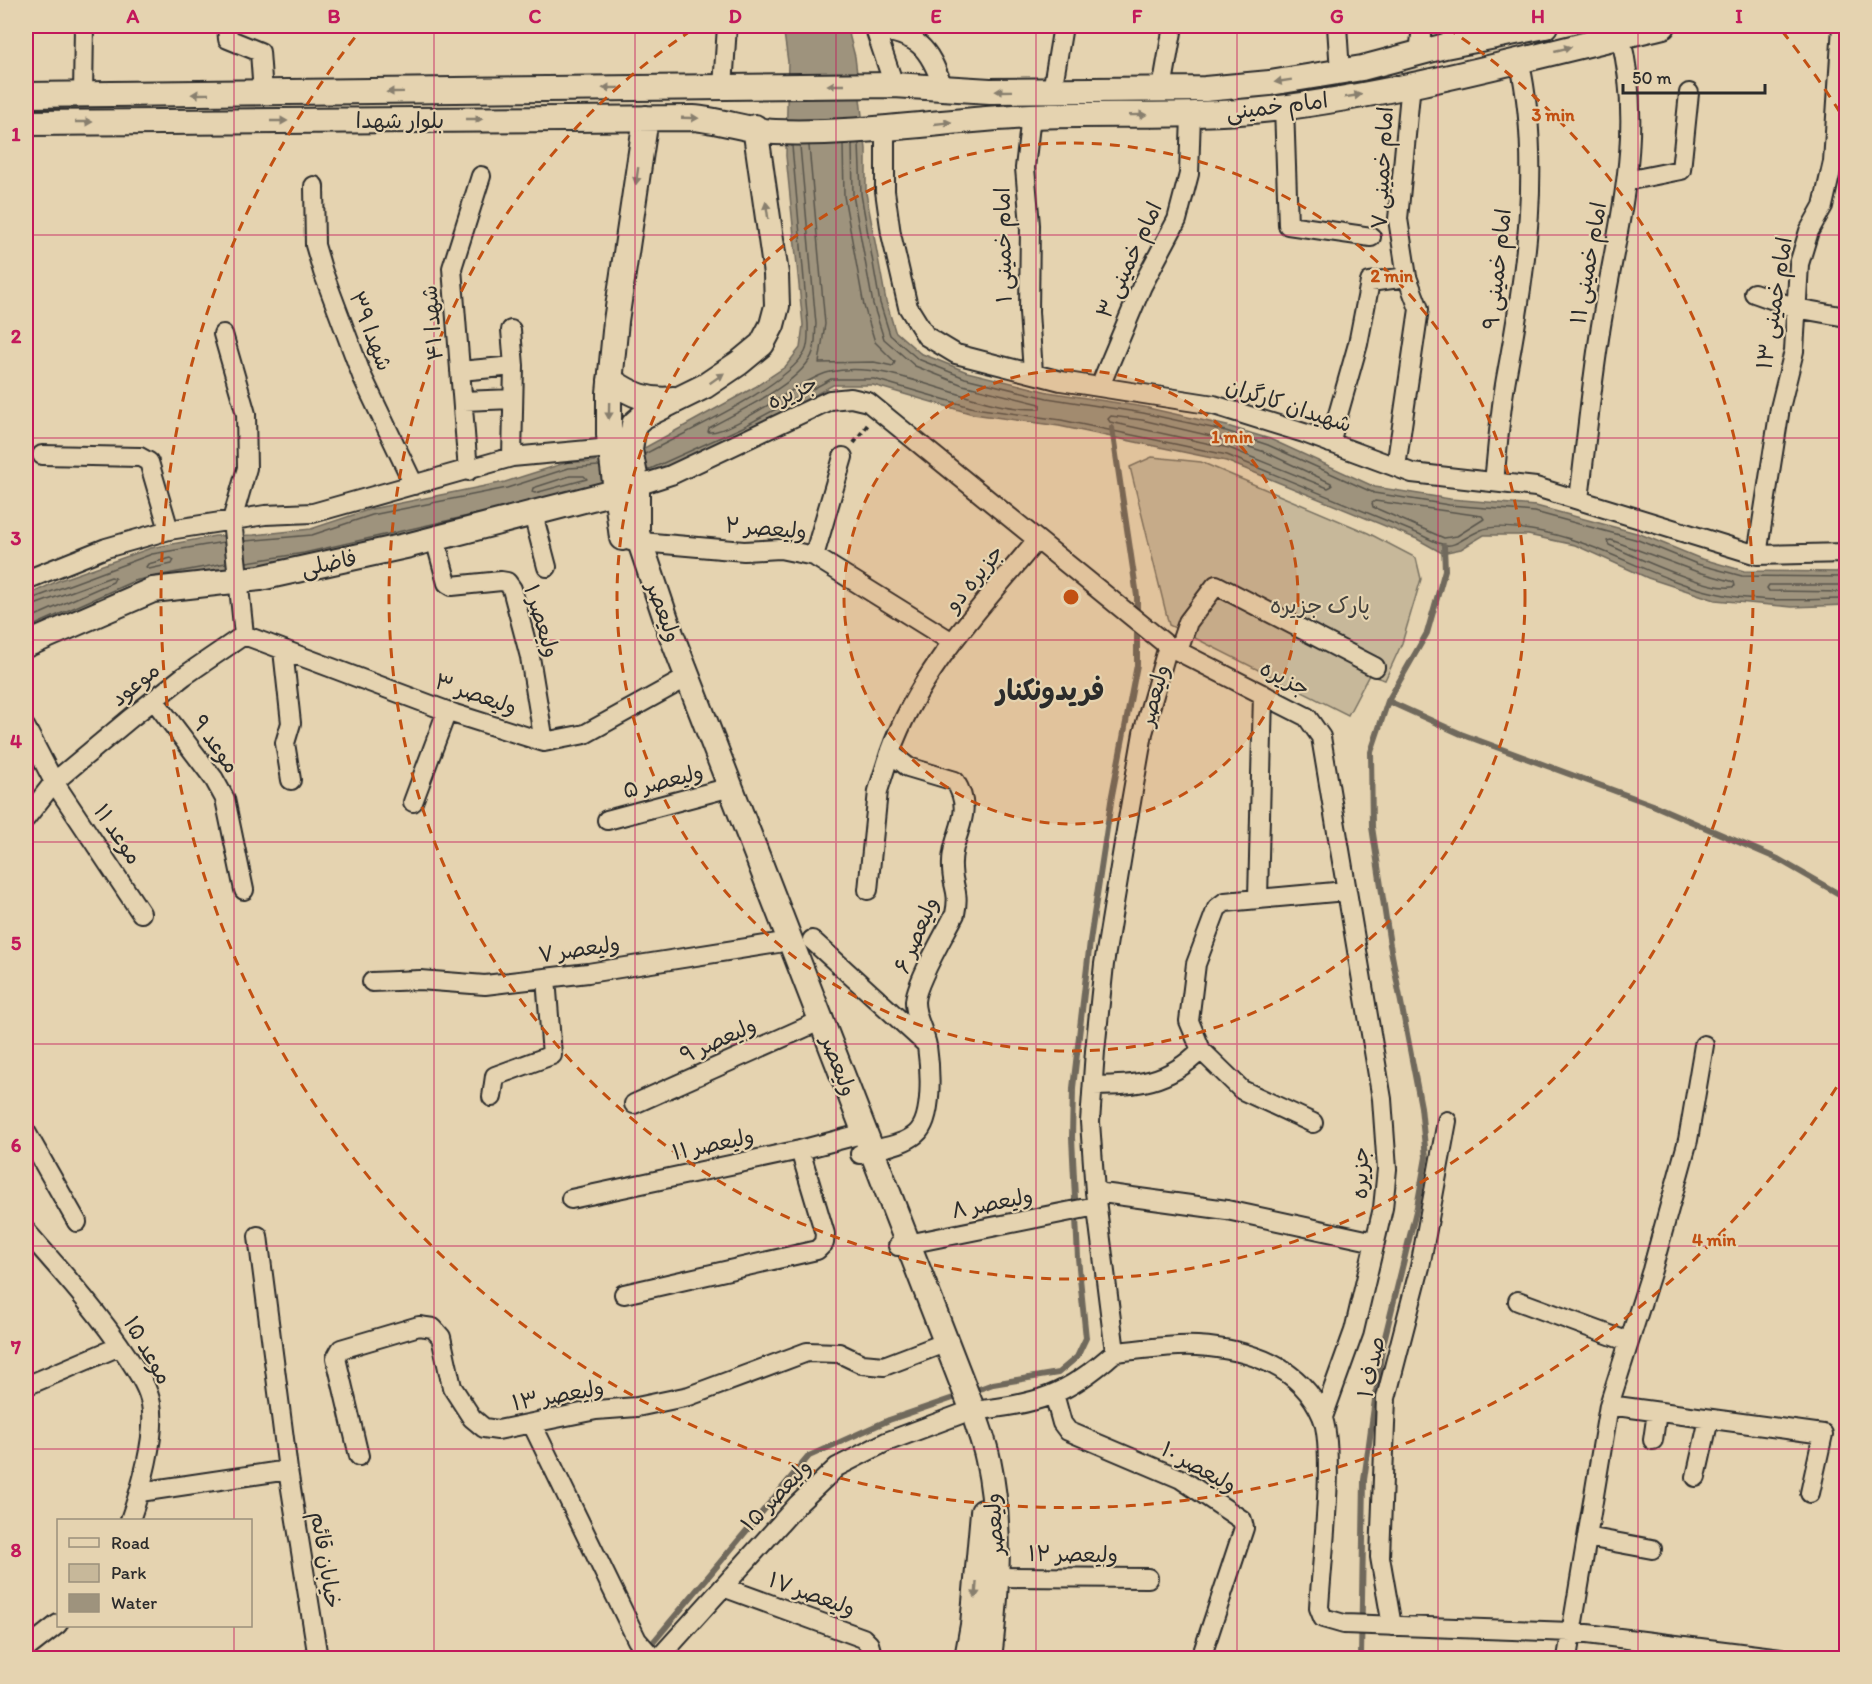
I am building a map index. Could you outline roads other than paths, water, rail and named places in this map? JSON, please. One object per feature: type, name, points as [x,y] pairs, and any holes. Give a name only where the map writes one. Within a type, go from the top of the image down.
[{"type":"main road","name":"امام خمینی","points":[[753,86],[894,85],[990,91],[1052,91],[1162,89],[1270,83],[1340,72],[1445,46],[1545,26]]},
{"type":"main road","name":"امام خمینی","points":[[764,130],[885,130],[948,122],[1031,116],[1191,115],[1284,107],[1454,74],[1663,26]]},
{"type":"main road","points":[[1445,46],[1454,74]]},
{"type":"main road","name":"بلوار شهدا","points":[[26,95],[354,93],[753,86]]},
{"type":"main road","points":[[354,93],[355,120]]},
{"type":"main road","points":[[617,451],[610,380],[616,321],[646,118]]},
{"type":"main road","name":"بلوار شهدا","points":[[26,123],[693,118],[764,130]]},
{"type":"main road","points":[[617,451],[634,424],[642,417],[705,386],[762,344],[777,306],[764,130]]},
{"type":"main road","points":[[610,380],[642,399],[658,401],[680,398]]},
{"type":"main road","name":"ولیعصر","points":[[617,451],[626,487],[630,541],[725,790],[793,941],[816,1022],[966,1410],[988,1460],[996,1519],[997,1577],[989,1659]]},
{"type":"main road","name":"فاضلی","points":[[26,645],[153,590],[260,578],[435,539],[626,487]]},
{"type":"main road","name":"ولیعصر","points":[[966,1410],[984,1518],[973,1625],[967,1659]]},
{"type":"street","points":[[83,95],[84,26]]},
{"type":"street","points":[[227,26],[228,39],[260,52],[263,93]]},
{"type":"street","points":[[723,87],[727,26]]},
{"type":"street","points":[[1052,91],[1063,26]]},
{"type":"street","points":[[1162,89],[1173,26]]},
{"type":"street","points":[[1337,26],[1340,72]]},
{"type":"street","points":[[1419,54],[1422,26]]},
{"type":"street","name":"امام خمینی ۱۳","points":[[1757,555],[1780,408],[1794,351],[1799,264],[1809,231],[1823,206],[1833,162],[1842,26]]},
{"type":"street","points":[[877,27],[894,85]]},
{"type":"street","points":[[877,27],[904,34],[919,42],[935,64],[943,87]]},
{"type":"street","name":"امام خمینی ۱۱","points":[[1579,499],[1603,315],[1631,145],[1629,72],[1620,35]]},
{"type":"street","name":"امام خمینی ۹","points":[[1494,482],[1507,372],[1521,302],[1527,243],[1527,113],[1519,59]]},
{"type":"street","name":"امام خمینی ۷","points":[[1396,467],[1419,309],[1407,277],[1398,219],[1411,83]]},
{"type":"street","points":[[1626,181],[1681,170],[1689,93]]},
{"type":"street","points":[[1284,107],[1288,225],[1371,237]]},
{"type":"street","name":"امام خمینی ۳","points":[[1100,386],[1142,286],[1177,220],[1189,174],[1191,115]]},
{"type":"street","name":"امام خمینی ۱","points":[[1031,116],[1025,168],[1030,225],[1029,312],[1033,373]]},
{"type":"street","name":"شهیدان کارگران","points":[[885,130],[888,213],[908,307],[926,336],[956,354],[1061,381],[1214,405],[1412,473],[1536,487],[1757,555],[1846,553]]},
{"type":"street","name":"شهدا ۴۱","points":[[468,471],[452,268],[481,176]]},
{"type":"street","name":"شهدا ۳۹","points":[[314,186],[315,245],[323,272],[370,394],[414,484]]},
{"type":"street","points":[[1330,443],[1358,344],[1370,282],[1407,277]]},
{"type":"street","points":[[1754,293],[1796,308],[1846,317]]},
{"type":"street","points":[[511,330],[514,366],[512,457]]},
{"type":"street","points":[[223,334],[246,414],[247,468],[232,520],[244,635]]},
{"type":"street","points":[[460,371],[514,366]]},
{"type":"street","name":"جزیره","points":[[626,487],[671,475],[830,400],[851,398],[868,402],[1036,541],[1173,648],[1307,717],[1321,737],[1382,1099],[1387,1169],[1383,1208],[1354,1331],[1323,1417]]},
{"type":"street","points":[[463,401],[513,399]]},
{"type":"street","points":[[26,580],[106,548],[169,530],[265,515],[313,513],[512,457],[617,451]]},
{"type":"street","points":[[42,455],[140,456],[149,462],[169,530]]},
{"type":"street","points":[[814,556],[843,457]]},
{"type":"street","points":[[533,514],[548,567]]},
{"type":"street","name":"ولیعصر ۱","points":[[435,539],[447,583],[452,586],[501,581],[507,582],[512,589],[530,657],[544,742]]},
{"type":"street","name":"ولیعصر ۲","points":[[630,541],[744,551],[780,549],[814,556],[949,640],[950,645]]},
{"type":"street","name":"جزیره دو","points":[[950,645],[1036,541]]},
{"type":"street","name":"ولیعصر","points":[[1115,1352],[1093,1202],[1090,1122],[1104,964],[1143,733],[1173,648],[1188,622],[1215,585],[1375,667]]},
{"type":"street","name":"ولیعصر ۳","points":[[244,635],[447,711],[544,742],[585,734],[682,679]]},
{"type":"street","name":"موعود","points":[[26,818],[54,782],[154,700],[244,635]]},
{"type":"street","points":[[868,890],[878,790],[890,753],[907,712],[950,645]]},
{"type":"street","points":[[283,650],[291,723],[285,743],[291,780]]},
{"type":"street","points":[[1258,898],[1263,694]]},
{"type":"street","name":"موعد ۹","points":[[154,700],[214,779],[225,799],[244,890]]},
{"type":"street","points":[[413,802],[447,711]]},
{"type":"street","name":"موعد ۱۱","points":[[26,728],[54,782],[141,912]]},
{"type":"street","name":"ولیعصر ۶","points":[[863,1143],[894,1144],[916,1134],[926,1119],[930,1077],[927,1045],[917,1017],[915,999],[955,914],[958,890],[951,868],[964,813],[964,796],[955,781],[908,767],[890,753]]},
{"type":"street","name":"ولیعصر ۵","points":[[607,820],[725,790]]},
{"type":"street","points":[[1314,1123],[1242,1090],[1201,1050],[1189,1021],[1196,964],[1217,908],[1225,902],[1347,891]]},
{"type":"street","points":[[793,941],[927,1045]]},
{"type":"street","name":"ولیعصر ۷","points":[[372,982],[420,980],[486,985],[793,941]]},
{"type":"street","points":[[492,1096],[495,1076],[552,1055],[546,978]]},
{"type":"street","name":"ولیعصر ۹","points":[[634,1104],[816,1022]]},
{"type":"street","points":[[1567,1659],[1609,1405],[1652,1270],[1688,1140],[1704,1045]]},
{"type":"street","points":[[1093,1086],[1139,1085],[1183,1068],[1201,1050]]},
{"type":"street","name":"صدف ۱","points":[[1384,1626],[1380,1557],[1386,1398],[1420,1267],[1447,1121]]},
{"type":"street","points":[[26,1132],[77,1222]]},
{"type":"street","name":"ولیعصر ۱۱","points":[[571,1199],[800,1150],[863,1143]]},
{"type":"street","points":[[624,1294],[817,1250],[824,1243],[825,1234],[800,1150]]},
{"type":"street","name":"ولیعصر ۸","points":[[904,1245],[1063,1213],[1093,1202],[1227,1210],[1375,1242]]},
{"type":"street","name":"موعد ۱۵","points":[[26,1231],[110,1328],[144,1383],[152,1404],[151,1429],[140,1492],[131,1519]]},
{"type":"street","name":"خیابان قائم","points":[[258,1236],[288,1470],[318,1659]]},
{"type":"street","points":[[1518,1301],[1629,1342]]},
{"type":"street","name":"ولیعصر ۱۳","points":[[359,1456],[336,1358],[341,1349],[419,1326],[433,1328],[441,1337],[452,1387],[472,1418],[484,1428],[498,1430],[596,1410],[637,1407],[689,1396],[807,1352],[839,1353],[862,1364],[884,1366],[941,1344]]},
{"type":"street","points":[[26,1386],[120,1346]]},
{"type":"street","points":[[966,1410],[1031,1404],[1076,1385],[1115,1352],[1196,1346],[1252,1355],[1284,1369],[1305,1386],[1323,1417],[1327,1480],[1319,1608],[1323,1618],[1344,1624],[1571,1632],[1782,1659]]},
{"type":"street","name":"ولیعصر ۱۰","points":[[1054,1394],[1062,1423],[1068,1431],[1181,1479],[1242,1520],[1244,1528],[1201,1659]]},
{"type":"street","points":[[1609,1405],[1823,1434],[1810,1493]]},
{"type":"street","name":"ولیعصر ۱۵","points":[[659,1659],[797,1505],[837,1467],[886,1442],[966,1410]]},
{"type":"street","points":[[1653,1440],[1657,1412]]},
{"type":"street","points":[[1696,1477],[1709,1419]]},
{"type":"street","points":[[532,1424],[638,1642],[653,1659]]},
{"type":"street","points":[[140,1492],[288,1470]]},
{"type":"street","points":[[1587,1537],[1652,1549]]},
{"type":"street","name":"ولیعصر ۱۲","points":[[997,1577],[1148,1578]]},
{"type":"street","name":"ولیعصر ۱۷","points":[[723,1587],[863,1638],[869,1644],[873,1659]]},
{"type":"street","points":[[26,1650],[57,1625]]},
{"type":"water","points":[[783,26],[847,26],[855,57],[866,149],[866,193],[886,301],[895,331],[920,353],[967,372],[1048,392],[1144,407],[1227,426],[1270,439],[1375,487],[1450,499],[1536,506],[1640,534],[1699,558],[1744,571],[1846,572],[1846,605],[1792,607],[1715,600],[1648,578],[1575,545],[1528,535],[1484,535],[1461,549],[1442,553],[1417,539],[1226,461],[1059,426],[973,414],[873,385],[833,385],[746,432],[652,475],[586,495],[258,568],[217,569],[176,577],[26,635],[26,596],[60,580],[151,548],[215,536],[254,535],[311,529],[371,509],[505,482],[568,462],[590,462],[639,451],[755,387],[785,367],[800,348],[803,325],[786,156],[788,62]]},
{"type":"waterway","points":[[971,1392],[993,1384],[1058,1373],[1077,1357],[1086,1338],[1078,1258],[1072,1138],[1073,1088],[1090,941],[1112,795],[1137,665],[1137,596],[1112,428]]},
{"type":"waterway","points":[[1361,1658],[1364,1480],[1382,1349],[1417,1207],[1426,1157],[1421,1107],[1390,945],[1372,827],[1371,752],[1388,701],[1427,633],[1445,570],[1444,546]]},
{"type":"waterway","points":[[1388,701],[1461,734],[1653,805],[1778,859],[1846,898]]},
{"type":"waterway","points":[[640,1658],[809,1456],[889,1420],[962,1395]]},
{"type":"district","name":"فریدونکنار","points":[[1050,690]]},
{"type":"park label","name":"پارک جزیره","points":[[1320,605]]}]
